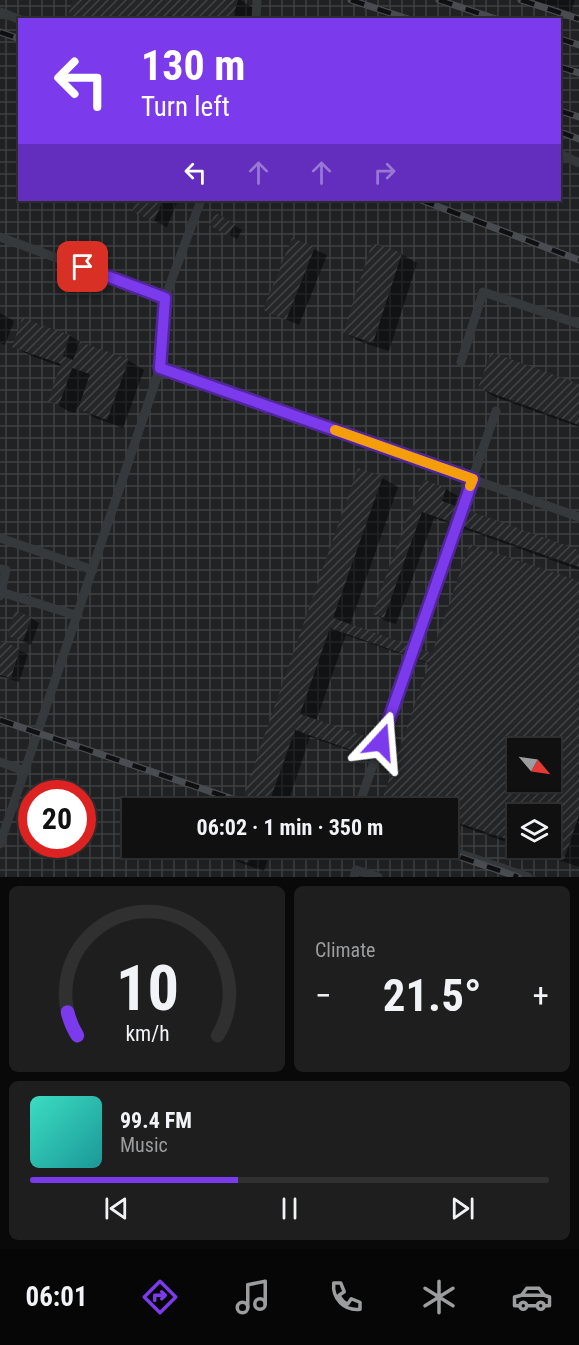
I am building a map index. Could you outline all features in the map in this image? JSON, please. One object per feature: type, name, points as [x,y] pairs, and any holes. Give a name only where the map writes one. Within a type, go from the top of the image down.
[{"type":"lane","points":[[256,18],[257,0]]},
{"type":"lane","points":[[0,12],[18,19]]},
{"type":"lane","points":[[561,154],[579,163]]},
{"type":"lane","points":[[0,844],[2,831],[78,616],[160,368],[165,298],[201,201]]},
{"type":"lane","points":[[0,237],[165,298]]},
{"type":"lane","points":[[461,362],[483,292],[579,324]]},
{"type":"lane","points":[[160,368],[579,517]]},
{"type":"lane","points":[[361,798],[496,411]]},
{"type":"lane","points":[[0,538],[93,570]]},
{"type":"lane","points":[[0,569],[6,570],[1,594],[78,616]]},
{"type":"lane","points":[[0,762],[24,771]]},
{"type":"lane","points":[[458,853],[528,877]]},
{"type":"lane","points":[[354,877],[356,870],[378,877]]},
{"type":"shaded area","points":[[0,0],[579,0],[579,877],[0,877]]},
{"type":"building","points":[[73,0],[238,0],[233,18],[177,18],[169,15],[168,18],[67,18]]},
{"type":"building","points":[[136,201],[163,201],[154,221],[132,212]]},
{"type":"building","points":[[216,213],[235,224],[228,236],[209,225]]},
{"type":"building","points":[[292,238],[315,247],[286,320],[263,310]]},
{"type":"building","points":[[372,243],[402,253],[373,343],[343,333]]},
{"type":"building","points":[[22,318],[70,335],[63,356],[73,360],[80,342],[129,359],[107,420],[78,409],[90,374],[72,368],[59,405],[48,401],[61,364],[12,347]]},
{"type":"building","points":[[491,352],[579,384],[579,425],[478,388]]},
{"type":"building","points":[[358,468],[383,476],[333,618],[432,653],[470,544],[579,581],[579,815],[564,859],[561,858],[561,804],[507,804],[507,839],[458,823],[458,798],[383,797],[394,765],[295,730],[271,798],[242,798]],"holes":[[[330,628],[429,663],[400,748],[300,714]]]},
{"type":"building","points":[[423,479],[446,488],[442,501],[579,550],[579,567],[422,512],[384,618],[372,614]]},
{"type":"building","points":[[15,611],[32,617],[23,641],[7,636]]},
{"type":"building","points":[[0,641],[20,648],[11,678],[0,675]]},
{"type":"building","points":[[232,858],[250,858],[248,863]]},
{"type":"railway","points":[[351,0],[405,18]]},
{"type":"railway","points":[[439,0],[493,18]]},
{"type":"railway","points":[[521,0],[579,19]]},
{"type":"railway","points":[[0,32],[18,38]]},
{"type":"railway","points":[[561,39],[579,45]]},
{"type":"railway","points":[[561,67],[579,73]]},
{"type":"railway","points":[[561,111],[579,117]]},
{"type":"railway","points":[[561,132],[579,139]]},
{"type":"railway","points":[[424,201],[579,260]]},
{"type":"railway","points":[[0,720],[230,798]]},
{"type":"railway","points":[[458,856],[518,877]]},
{"type":"slow traffic","points":[[335,430],[473,479],[470,486]]},
{"type":"route","points":[[83,267],[165,298],[160,368],[473,479],[381,742]]}]
